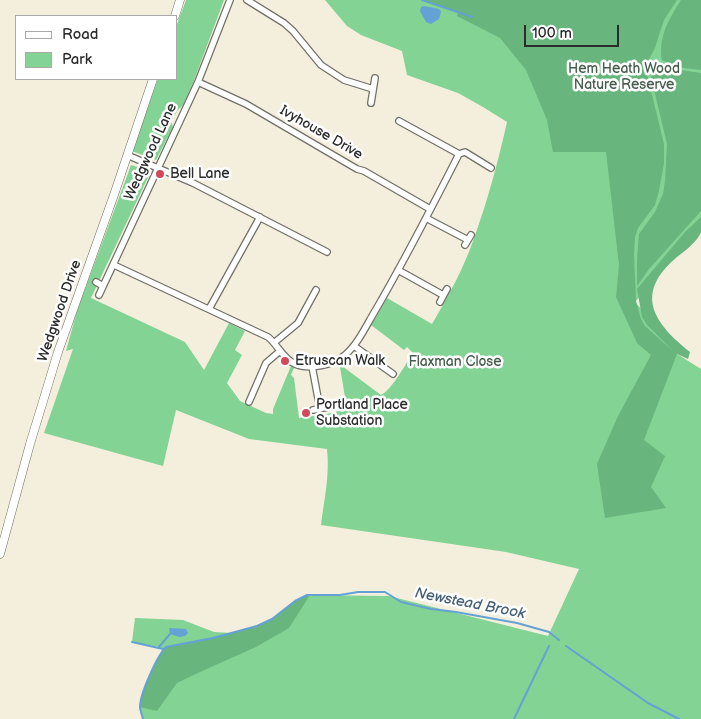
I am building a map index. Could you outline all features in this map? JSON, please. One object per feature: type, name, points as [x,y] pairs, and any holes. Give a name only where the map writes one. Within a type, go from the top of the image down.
[{"type":"street","points":[[175,15],[180,0]]},
{"type":"street","name":"Wedgwood Lane","points":[[99,295],[198,82],[230,0]]},
{"type":"street","points":[[247,0],[271,14],[293,31],[321,66],[344,80],[373,89]]},
{"type":"street","points":[[371,103],[375,78]]},
{"type":"street","name":"Wedgwood Drive","points":[[0,554],[30,444],[58,352],[116,192],[153,80]]},
{"type":"street","name":"Ivyhouse Drive","points":[[198,82],[246,104],[357,170],[364,171],[430,209]]},
{"type":"street","points":[[400,121],[459,154]]},
{"type":"street","points":[[114,265],[268,337],[275,342],[294,364],[312,366],[338,360],[354,346],[398,270],[459,154],[465,152],[491,168]]},
{"type":"street","points":[[127,155],[193,182],[327,252]]},
{"type":"street","points":[[209,309],[260,217]]},
{"type":"street","points":[[426,218],[468,240]]},
{"type":"street","points":[[398,270],[443,295]]},
{"type":"street","points":[[96,282],[103,286]]},
{"type":"street","points":[[440,302],[447,289]]},
{"type":"street","points":[[275,342],[298,324],[316,290]]},
{"type":"street","points":[[354,346],[392,374]]},
{"type":"street","points":[[248,399],[266,363],[280,350]]},
{"type":"street","points":[[312,366],[320,409]]},
{"type":"street","points":[[313,410],[328,407]]},
{"type":"green space","points":[[186,0],[224,0],[193,83],[183,105],[171,121],[173,127],[156,160],[132,151],[158,80],[178,80],[178,22]]},
{"type":"green space","name":"Flaxman Close","points":[[325,0],[422,0],[459,12],[465,0],[701,0],[701,228],[635,302],[679,350],[677,354],[701,369],[701,719],[143,719],[141,701],[143,692],[163,650],[159,647],[132,642],[135,618],[183,620],[214,632],[232,633],[266,623],[307,595],[389,596],[548,636],[579,569],[506,552],[321,525],[327,478],[327,449],[249,439],[176,410],[163,466],[44,433],[73,349],[66,351],[77,311],[131,165],[151,171],[91,298],[185,342],[204,370],[229,323],[245,331],[235,350],[242,355],[227,383],[240,401],[266,413],[273,414],[273,409],[291,366],[294,368],[291,375],[294,378],[299,418],[347,409],[340,367],[342,366],[381,395],[390,388],[413,353],[407,347],[404,350],[371,325],[387,298],[432,324],[469,252],[488,197],[507,122],[458,93],[407,75],[402,51],[361,35],[347,26]]},
{"type":"green space","name":"Hem Heath Wood Nature Reserve","points":[[422,0],[677,0],[664,20],[655,48],[647,63],[646,70],[664,144],[664,163],[655,205],[638,228],[635,237],[634,254],[636,301],[641,319],[645,326],[674,352],[647,325],[642,317],[637,289],[685,232],[701,217],[701,232],[697,239],[663,271],[655,283],[652,296],[658,319],[677,341],[690,352],[688,359],[677,354],[644,440],[665,456],[651,487],[666,508],[605,518],[597,464],[618,416],[651,355],[637,343],[616,297],[619,265],[606,152],[553,152],[547,120],[526,70],[500,38],[457,16],[458,12]]},
{"type":"green space","points":[[681,0],[701,0],[701,70],[676,67],[662,60],[663,36]]},
{"type":"green space","points":[[666,68],[701,73],[701,211],[649,269],[637,286],[639,234],[655,212],[663,194],[665,181],[667,144],[651,77],[654,71]]},
{"type":"green space","points":[[310,595],[289,628],[256,647],[177,683],[157,711],[140,707],[143,692],[150,675],[166,647],[213,638],[257,626],[272,619],[295,601]]},
{"type":"water","points":[[421,7],[439,9],[441,12],[439,19],[431,24],[426,22],[420,11]]},
{"type":"water","points":[[169,628],[186,629],[188,633],[185,636],[179,637],[170,634]]},
{"type":"waterway","points":[[422,0],[472,17]]},
{"type":"waterway","name":"Newstead Brook","points":[[143,719],[140,707],[143,693],[154,667],[166,647],[213,638],[257,626],[272,619],[295,601],[307,595],[385,592],[401,602],[431,609],[517,623],[549,632],[559,640]]},
{"type":"waterway","points":[[159,647],[170,634]]},
{"type":"waterway","points":[[132,642],[163,649]]},
{"type":"waterway","points":[[514,719],[549,646]]},
{"type":"waterway","name":"Newstead Brook","points":[[566,646],[648,703],[679,719]]},
{"type":"place","name":"Bell Lane","points":[[160,174]]},
{"type":"place","name":"Etruscan Walk","points":[[285,361]]},
{"type":"place","name":"Portland Place Substation","points":[[306,413]]}]
